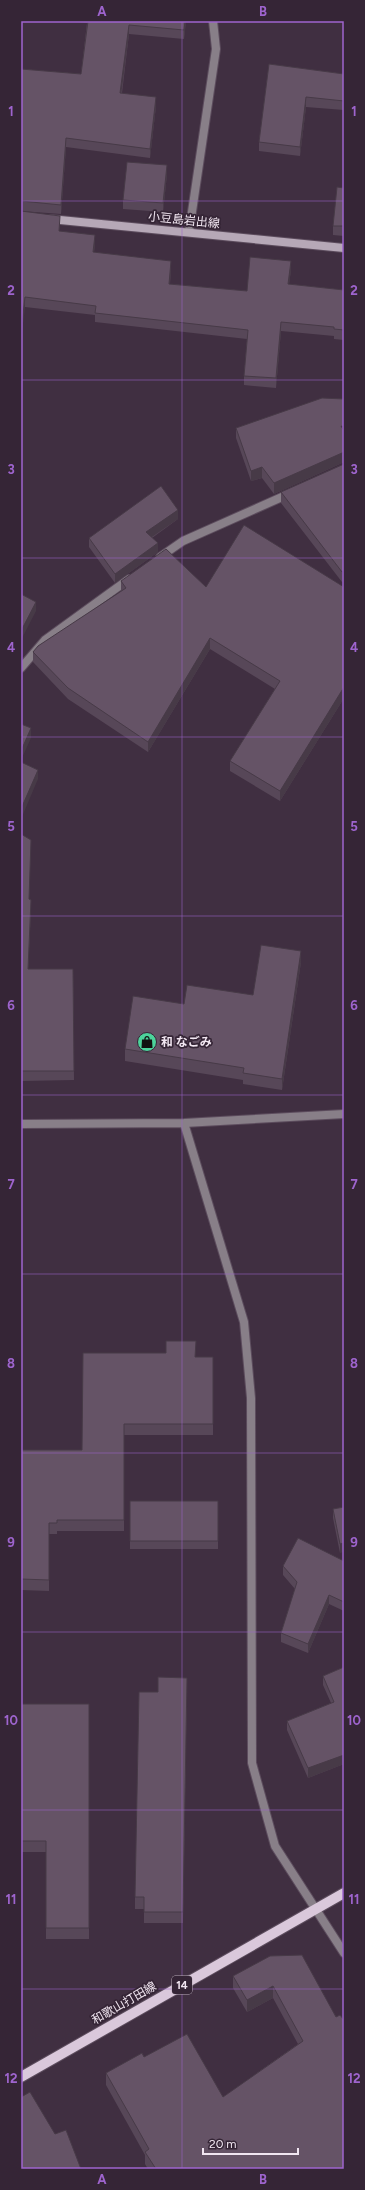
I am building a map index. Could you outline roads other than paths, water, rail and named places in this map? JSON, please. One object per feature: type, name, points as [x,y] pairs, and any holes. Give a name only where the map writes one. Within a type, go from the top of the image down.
[{"type":"main road","name":"小豆島岩出線","points":[[44,218],[344,248]]},
{"type":"main road","name":"和歌山打田線","points":[[21,2077],[344,1894]]},
{"type":"street","points":[[189,232],[216,49],[213,21]]},
{"type":"street","points":[[151,563],[183,541],[296,490]]},
{"type":"street","points":[[21,668],[45,640],[138,572]]},
{"type":"street","points":[[21,1124],[184,1123],[344,1114]]},
{"type":"street","points":[[184,1123],[244,1322],[252,1398],[252,1763],[275,1846],[344,1953]]},
{"type":"place","name":"和 なごみ","points":[[147,1042]]}]
